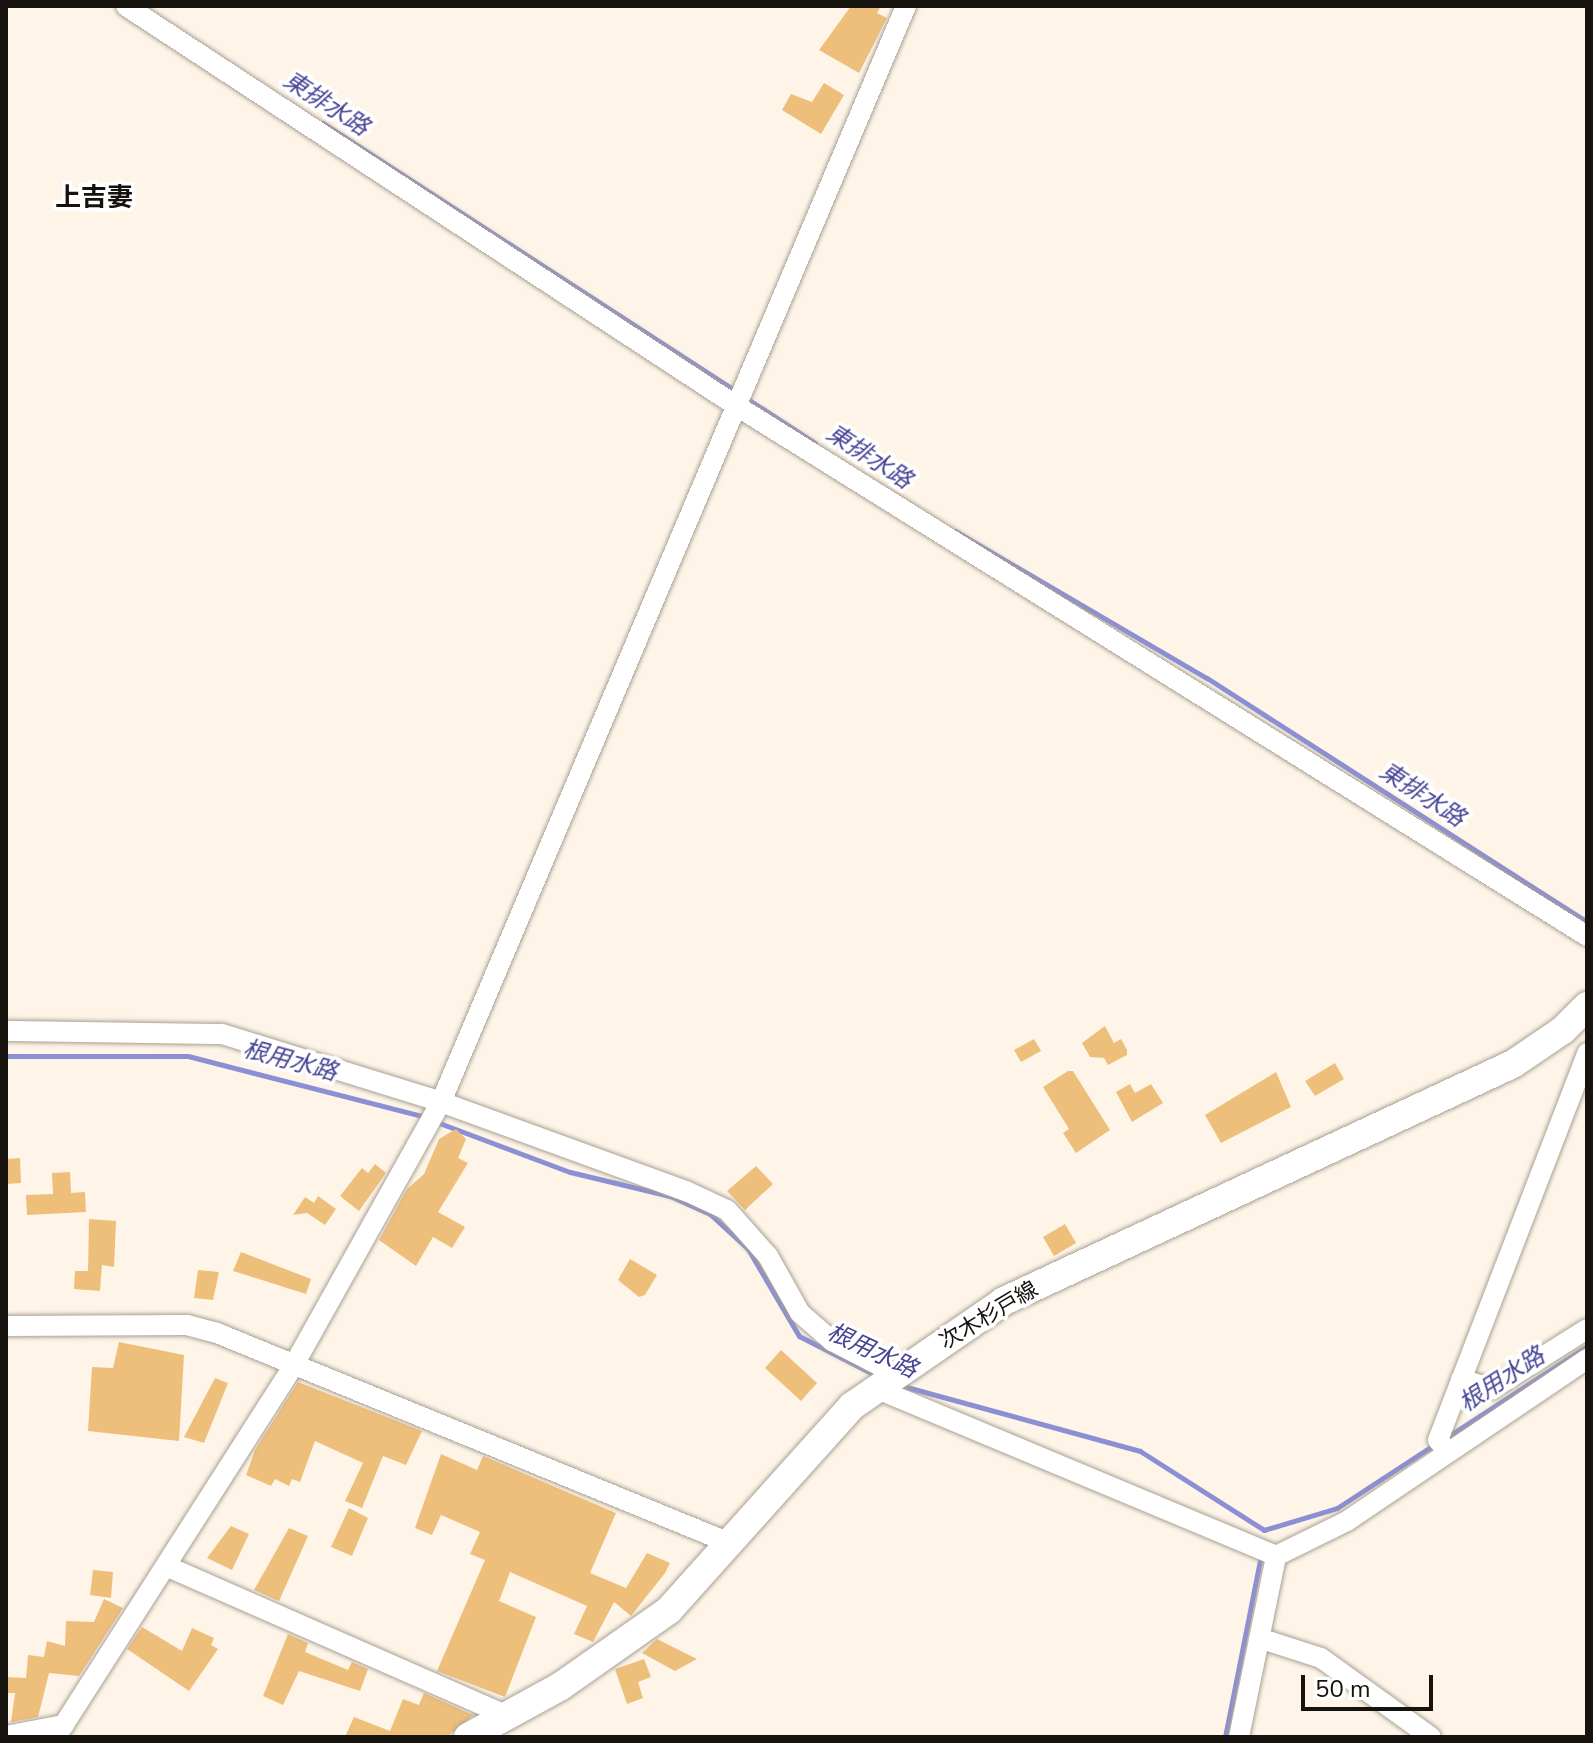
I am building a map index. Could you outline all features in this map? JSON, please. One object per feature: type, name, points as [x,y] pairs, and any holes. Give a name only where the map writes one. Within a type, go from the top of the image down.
[{"type":"main road","name":"次木杉戸線","points":[[468,1737],[510,1717],[669,1610],[732,1544],[852,1406],[1004,1301],[1513,1064],[1585,1014]]},
{"type":"street","points":[[126,6],[735,405],[1587,936]]},
{"type":"street","points":[[6,1736],[60,1731],[295,1363],[441,1102],[906,6]]},
{"type":"street","points":[[6,1031],[222,1034],[441,1102],[727,1210],[768,1256],[800,1313],[885,1381],[1276,1556]]},
{"type":"street","points":[[1443,1445],[1461,1379],[1587,1053]]},
{"type":"street","points":[[6,1326],[187,1325],[295,1363],[732,1544]]},
{"type":"street","points":[[1461,1379],[1492,1389],[1587,1329]]},
{"type":"street","points":[[1276,1556],[1347,1521],[1443,1445],[1587,1359]]},
{"type":"street","points":[[1239,1737],[1262,1639],[1276,1556]]},
{"type":"street","points":[[166,1566],[510,1717]]},
{"type":"street","points":[[1262,1639],[1321,1658],[1431,1737]]},
{"type":"building","points":[[851,6],[881,6],[877,13],[887,18],[859,73],[819,50]]},
{"type":"building","points":[[824,83],[844,95],[821,134],[782,110],[791,94],[812,102]]},
{"type":"building","points":[[1105,1026],[1114,1043],[1121,1039],[1127,1050],[1127,1055],[1108,1065],[1104,1058],[1090,1057],[1082,1043]]},
{"type":"building","points":[[1034,1039],[1041,1051],[1021,1062],[1014,1050]]},
{"type":"building","points":[[1335,1063],[1344,1079],[1315,1096],[1305,1081]]},
{"type":"building","points":[[1073,1071],[1110,1130],[1076,1153],[1063,1133],[1069,1129],[1043,1087]]},
{"type":"building","points":[[1276,1072],[1291,1107],[1221,1143],[1205,1115]]},
{"type":"building","points":[[1130,1084],[1135,1093],[1151,1084],[1163,1103],[1132,1122],[1116,1092]]},
{"type":"building","points":[[456,1129],[466,1139],[458,1158],[468,1163],[438,1212],[465,1227],[452,1248],[433,1237],[416,1266],[379,1240],[407,1189],[424,1174],[439,1139]]},
{"type":"building","points":[[20,1158],[21,1183],[6,1184],[6,1159]]},
{"type":"building","points":[[375,1164],[386,1173],[359,1211],[340,1196],[362,1168],[368,1173]]},
{"type":"building","points":[[756,1166],[773,1184],[745,1210],[727,1191]]},
{"type":"building","points":[[70,1172],[71,1193],[85,1192],[86,1212],[27,1215],[26,1195],[53,1194],[52,1173]]},
{"type":"building","points":[[318,1196],[336,1209],[325,1225],[307,1213],[293,1215],[305,1197],[314,1203]]},
{"type":"building","points":[[89,1219],[116,1221],[114,1267],[102,1265],[100,1291],[74,1289],[75,1271],[88,1271]]},
{"type":"building","points":[[1065,1224],[1076,1243],[1054,1256],[1043,1237]]},
{"type":"building","points":[[241,1252],[311,1279],[306,1294],[233,1271]]},
{"type":"building","points":[[630,1259],[657,1275],[645,1295],[639,1297],[618,1280]]},
{"type":"building","points":[[198,1270],[219,1272],[213,1300],[194,1298]]},
{"type":"building","points":[[119,1342],[184,1355],[179,1441],[88,1431],[92,1367],[113,1368]]},
{"type":"building","points":[[781,1350],[817,1383],[801,1401],[765,1368]]},
{"type":"building","points":[[215,1378],[228,1383],[204,1443],[184,1437]]},
{"type":"building","points":[[298,1382],[422,1431],[406,1465],[383,1456],[362,1508],[345,1501],[363,1463],[315,1441],[300,1482],[292,1479],[289,1486],[275,1479],[271,1486],[246,1475],[255,1450]]},
{"type":"building","points":[[441,1454],[477,1470],[483,1456],[616,1513],[590,1573],[626,1588],[647,1553],[670,1563],[665,1573],[631,1616],[614,1602],[593,1642],[574,1634],[587,1606],[510,1572],[499,1601],[536,1617],[505,1697],[437,1671],[485,1560],[470,1554],[480,1532],[441,1515],[432,1535],[415,1528]]},
{"type":"building","points":[[349,1508],[368,1518],[352,1556],[331,1547]]},
{"type":"building","points":[[231,1526],[249,1534],[232,1570],[207,1558]]},
{"type":"building","points":[[289,1528],[308,1536],[279,1601],[254,1590]]},
{"type":"building","points":[[93,1570],[113,1572],[111,1598],[90,1595]]},
{"type":"building","points":[[104,1599],[123,1608],[79,1676],[49,1673],[38,1717],[11,1722],[15,1693],[6,1693],[7,1677],[26,1678],[28,1655],[44,1657],[47,1641],[65,1646],[66,1621],[94,1622]]},
{"type":"building","points":[[142,1627],[182,1651],[192,1628],[214,1638],[211,1645],[218,1649],[189,1691],[127,1649]]},
{"type":"building","points":[[288,1634],[308,1643],[305,1652],[348,1670],[352,1662],[368,1669],[360,1691],[299,1671],[283,1705],[263,1696]]},
{"type":"building","points":[[657,1639],[697,1659],[675,1671],[642,1653]]},
{"type":"building","points":[[644,1659],[651,1677],[638,1682],[643,1698],[627,1704],[615,1669]]},
{"type":"building","points":[[424,1693],[473,1715],[447,1737],[345,1737],[354,1717],[390,1731],[403,1699],[419,1705]]},
{"type":"waterway","name":"東排水路","points":[[323,123],[738,393]]},
{"type":"waterway","name":"東排水路","points":[[746,398],[815,443]]},
{"type":"waterway","name":"東排水路","points":[[955,531],[1207,678],[1587,922]]},
{"type":"waterway","name":"根用水路","points":[[6,1056],[188,1056],[425,1117]]},
{"type":"waterway","name":"根用水路","points":[[434,1121],[570,1172],[670,1196],[710,1214],[748,1249],[799,1336],[879,1377]]},
{"type":"waterway","name":"根用水路","points":[[1447,1437],[1587,1346]]},
{"type":"waterway","name":"根用水路","points":[[899,1385],[1140,1451],[1264,1530],[1337,1508],[1435,1444]]},
{"type":"waterway","points":[[1225,1737],[1261,1555]]},
{"type":"district","name":"上吉妻","points":[[94,198]]}]
